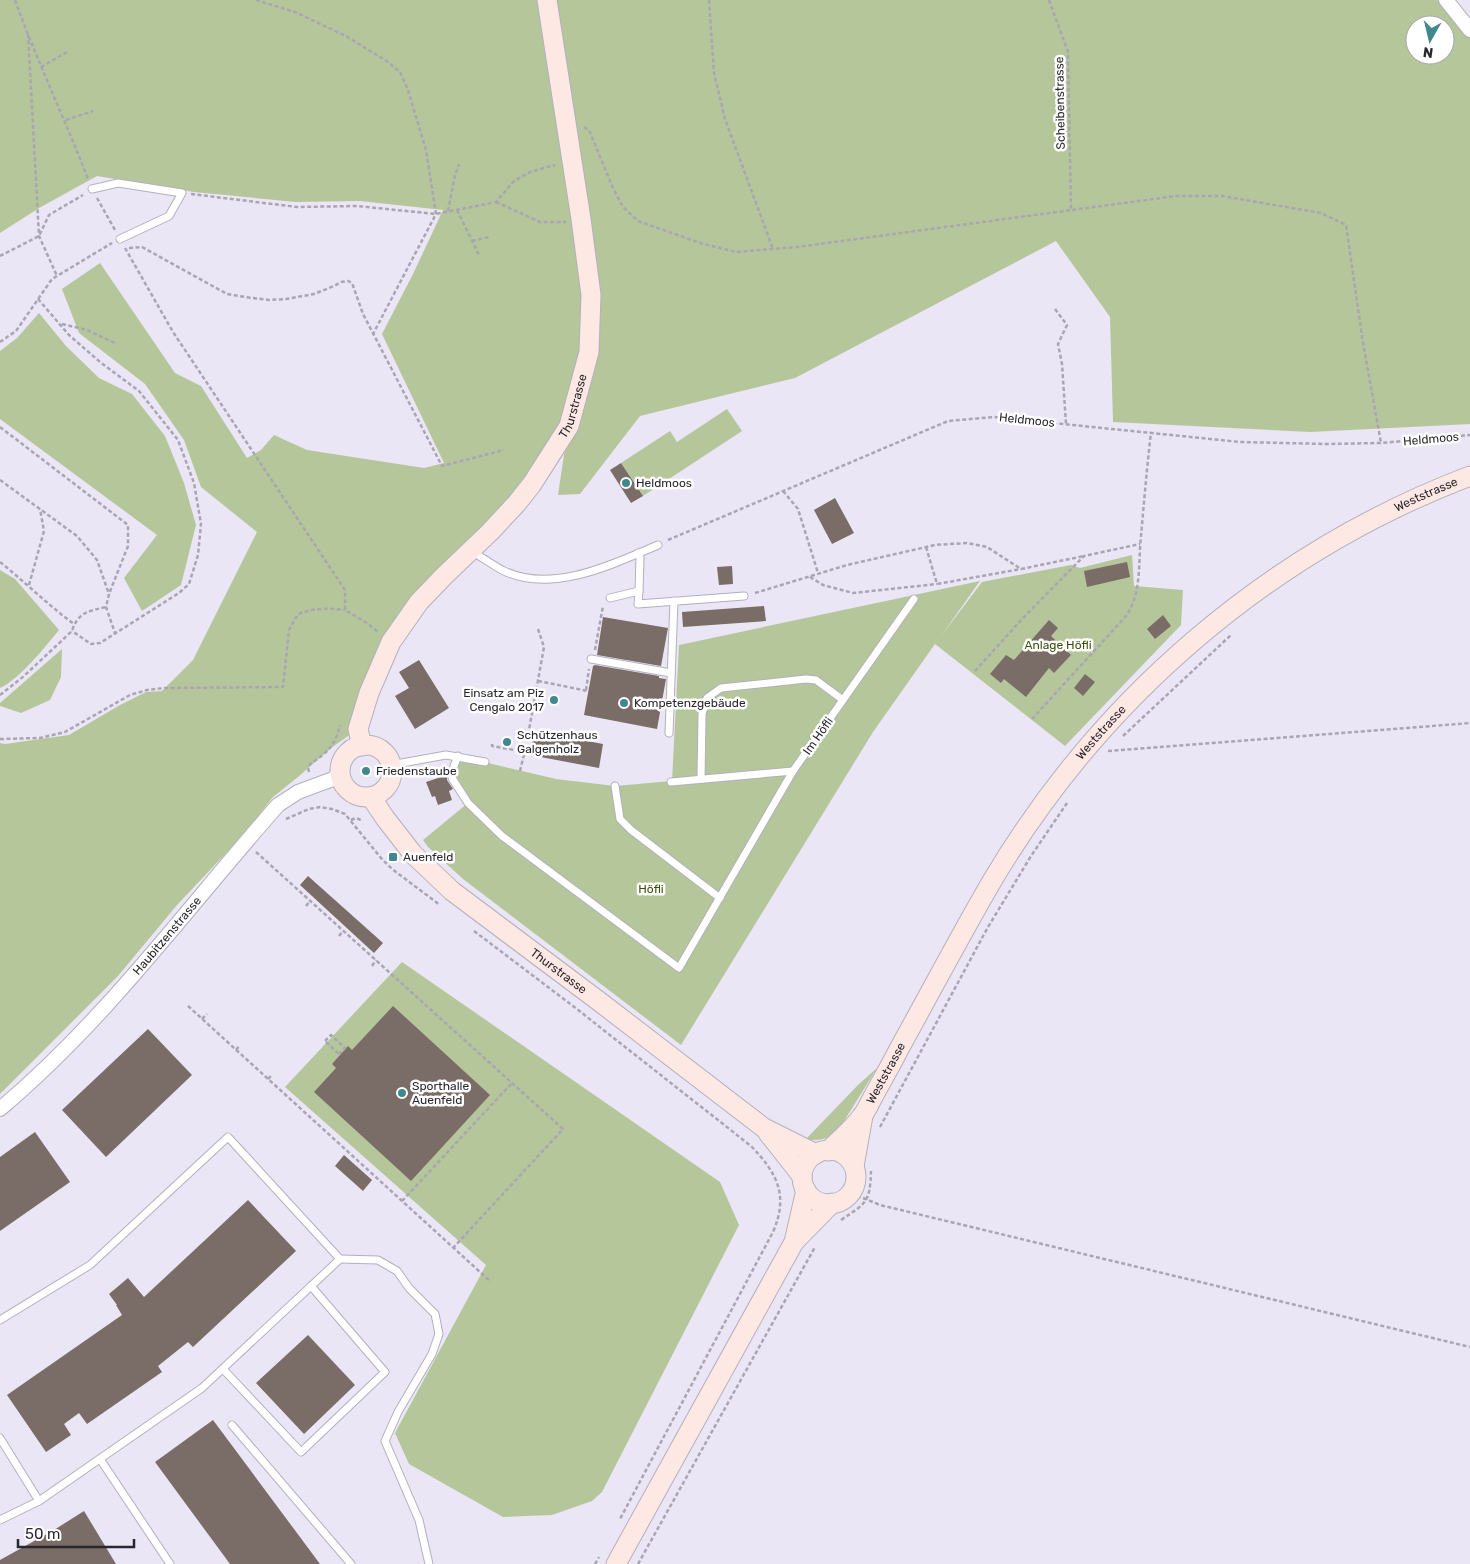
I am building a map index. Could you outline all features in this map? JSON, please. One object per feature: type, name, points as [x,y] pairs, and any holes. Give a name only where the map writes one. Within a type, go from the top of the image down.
[{"type":"main road","name":"Thurstrasse","points":[[362,746],[358,729],[369,693],[391,642],[420,602],[503,518],[527,490],[569,426],[589,352],[591,296],[566,116],[547,0]]},
{"type":"main road","name":"Weststrasse","points":[[794,1242],[806,1162],[822,1152],[862,1116],[993,880],[1045,800],[1113,718],[1153,677],[1198,636],[1248,596],[1277,576],[1369,521],[1470,476]]},
{"type":"main road","points":[[362,746],[370,746],[383,752],[391,765],[391,779],[388,785],[384,791],[371,797],[363,797],[348,790],[341,776],[343,760],[348,753],[362,746]]},
{"type":"main road","name":"Thurstrasse","points":[[371,797],[384,818],[413,854],[452,891],[764,1128],[822,1152]]},
{"type":"main road","name":"Weststrasse","points":[[862,1116],[862,1167]]},
{"type":"main road","name":"Thurstrasse","points":[[764,1128],[804,1183]]},
{"type":"main road","points":[[804,1183],[817,1200],[823,1203],[859,1197],[856,1179],[862,1167],[840,1152],[822,1152]]},
{"type":"main road","points":[[608,1560],[794,1242],[832,1203]]},
{"type":"street","points":[[1446,0],[1470,30]]},
{"type":"street","name":"Haubitzenstrasse","points":[[0,1109],[69,1045],[127,984],[278,805],[298,792],[341,776]]},
{"type":"lane","points":[[92,189],[118,183],[182,193],[169,216],[120,239]]},
{"type":"lane","points":[[471,550],[504,571],[526,578],[549,579],[593,572],[658,545]]},
{"type":"lane","points":[[638,553],[640,557],[638,604],[744,596]]},
{"type":"lane","points":[[607,599],[639,591]]},
{"type":"lane","name":"Im Höfli","points":[[458,756],[452,778],[468,803],[502,836],[679,968],[793,771],[914,599]]},
{"type":"lane","points":[[669,733],[674,601]]},
{"type":"lane","points":[[591,658],[672,673]]},
{"type":"lane","points":[[701,779],[702,714],[707,698],[721,688],[806,679],[816,680],[843,700]]},
{"type":"lane","points":[[391,765],[446,755],[485,762]]},
{"type":"lane","points":[[671,782],[793,771]]},
{"type":"lane","points":[[615,786],[620,819],[631,830],[720,898]]},
{"type":"lane","points":[[0,1320],[90,1265],[228,1137],[340,1259]]},
{"type":"lane","points":[[0,1520],[39,1501],[202,1388],[340,1259],[378,1260],[397,1271],[409,1288],[435,1314],[439,1334],[432,1354],[398,1412],[385,1441],[419,1520],[429,1564]]},
{"type":"lane","points":[[222,1369],[301,1452],[385,1372],[311,1286]]},
{"type":"lane","points":[[232,1425],[351,1564]]},
{"type":"lane","points":[[0,1438],[39,1501]]},
{"type":"lane","points":[[100,1459],[170,1564]]},
{"type":"path","points":[[15,0],[41,67],[66,120],[92,189],[173,332],[345,590],[345,610]]},
{"type":"path","points":[[256,0],[295,12],[346,36],[388,62],[400,72],[408,90],[426,150],[436,214],[374,334]]},
{"type":"path","points":[[709,0],[714,73],[725,119],[773,249]]},
{"type":"path","name":"Scheibenstrasse","points":[[1049,0],[1068,52],[1071,210]]},
{"type":"path","points":[[28,31],[39,236],[57,276]]},
{"type":"path","points":[[41,67],[68,52]]},
{"type":"path","points":[[66,120],[93,111]]},
{"type":"path","points":[[566,116],[589,130],[623,207],[638,222],[700,243],[736,252],[773,249],[1176,196],[1222,196],[1321,213],[1346,225],[1363,343],[1381,443]]},
{"type":"path","points":[[448,211],[454,175],[459,164]]},
{"type":"path","points":[[496,202],[514,181],[530,172],[558,164]]},
{"type":"path","points":[[0,256],[39,236],[49,215],[92,189]]},
{"type":"path","points":[[182,193],[297,207],[357,206],[436,214],[496,202],[540,222],[567,222]]},
{"type":"path","points":[[457,210],[479,255]]},
{"type":"path","points":[[472,241],[489,237]]},
{"type":"path","points":[[0,342],[16,331],[52,279],[120,239]]},
{"type":"path","points":[[126,248],[142,247],[227,294],[245,297],[269,300],[286,299],[314,294],[341,282],[348,281],[352,283],[364,314],[442,466],[504,450]]},
{"type":"path","points":[[38,299],[69,335],[139,391],[178,440],[194,483],[201,524],[198,555],[189,584],[179,593],[100,643],[91,644],[72,630]]},
{"type":"path","points":[[1055,309],[1067,326],[1058,344],[1062,364],[1066,424]]},
{"type":"path","points":[[60,324],[87,330],[117,344]]},
{"type":"path","name":"Heldmoos","points":[[658,545],[948,421],[994,417],[1240,442],[1381,443],[1470,435]]},
{"type":"path","points":[[0,427],[128,526],[128,546],[109,594],[106,607],[114,633]]},
{"type":"path","points":[[1032,719],[1127,615],[1134,604],[1139,585],[1140,544],[1151,432]]},
{"type":"path","points":[[0,480],[77,536],[97,560],[109,594]]},
{"type":"path","points":[[783,491],[798,510],[818,574]]},
{"type":"path","points":[[30,585],[44,531],[40,509]]},
{"type":"path","points":[[744,596],[847,565],[926,547],[967,543],[986,548],[1021,569]]},
{"type":"path","points":[[810,576],[823,585],[853,593],[937,584],[1021,569],[1140,544]]},
{"type":"path","points":[[926,547],[937,584]]},
{"type":"path","points":[[975,671],[1023,618],[1084,556]]},
{"type":"path","points":[[0,562],[30,585],[58,612],[74,624]]},
{"type":"path","points":[[538,681],[587,691],[591,658],[596,646],[607,599]]},
{"type":"path","points":[[0,695],[40,662],[72,630],[74,624],[85,612],[106,607]]},
{"type":"path","points":[[0,739],[40,738],[65,732],[130,696],[147,690],[165,688],[283,687],[289,630],[298,614],[309,610],[330,608],[345,610],[367,623],[391,642]]},
{"type":"path","points":[[527,741],[544,647],[538,629]]},
{"type":"path","points":[[1121,738],[1232,634]]},
{"type":"path","points":[[1114,745],[1107,751],[1470,723]]},
{"type":"path","points":[[308,771],[310,764],[331,748],[337,738],[340,724]]},
{"type":"path","points":[[492,744],[492,746],[525,751],[520,771]]},
{"type":"path","points":[[878,1132],[988,927],[1031,856],[1072,796]]},
{"type":"path","points":[[282,821],[308,809],[320,807],[345,814],[392,869],[447,910]]},
{"type":"path","points":[[350,820],[354,818],[363,821]]},
{"type":"path","points":[[245,843],[563,1129],[453,1248]]},
{"type":"path","points":[[306,906],[310,901]]},
{"type":"path","points":[[471,928],[751,1146],[775,1175],[779,1188],[779,1212],[773,1232],[619,1520]]},
{"type":"path","points":[[339,936],[343,931]]},
{"type":"path","points":[[372,966],[376,960]]},
{"type":"path","points":[[188,1006],[490,1282]]},
{"type":"path","points":[[202,1019],[207,1014]]},
{"type":"path","points":[[331,1035],[345,1048],[340,1055],[326,1042],[331,1035]]},
{"type":"path","points":[[236,1050],[240,1045]]},
{"type":"path","points":[[268,1079],[272,1074]]},
{"type":"path","points":[[402,1201],[512,1083]]},
{"type":"path","points":[[859,1197],[870,1191],[862,1167]]},
{"type":"path","points":[[835,1224],[858,1209],[859,1197]]},
{"type":"path","points":[[859,1197],[1470,1347]]},
{"type":"path","points":[[638,1564],[816,1245]]},
{"type":"path","points":[[596,1564],[608,1560]]},
{"type":"green space","points":[[0,0],[1446,0],[1470,30],[1470,424],[1310,432],[1113,422],[1110,317],[1056,241],[795,378],[640,416],[580,494],[558,495],[568,428],[532,484],[419,602],[358,729],[331,748],[273,797],[245,833],[177,905],[118,976],[0,1094],[0,743],[5,744],[69,735],[146,692],[162,691],[193,660],[257,532],[201,487],[184,440],[145,384],[79,333],[62,289],[100,263],[175,373],[201,386],[247,458],[261,450],[274,435],[307,450],[424,468],[444,463],[382,334],[443,210],[360,201],[296,202],[194,192],[97,176],[39,208],[0,233]]},
{"type":"green space","points":[[39,313],[66,346],[99,378],[132,394],[165,436],[184,483],[196,525],[181,585],[142,611],[124,578],[157,535],[0,419],[0,351],[17,338]]},
{"type":"green space","points":[[727,409],[742,431],[643,496],[621,463],[670,431],[677,442]]},
{"type":"green space","name":"Höfli","points":[[1132,555],[1134,586],[1183,590],[1181,625],[1065,746],[935,644],[873,732],[681,1045],[463,879],[428,847],[423,840],[468,803],[452,778],[458,756],[556,779],[615,786],[672,781],[679,645],[980,581],[941,636],[982,582],[1071,565],[1080,568]]},
{"type":"green space","points":[[0,570],[15,579],[59,630],[24,670],[0,688]]},
{"type":"green space","points":[[62,649],[61,677],[50,700],[21,713],[0,706],[0,703]]},
{"type":"green space","points":[[402,962],[720,1182],[739,1225],[602,1492],[592,1501],[552,1515],[503,1517],[409,1464],[395,1433],[486,1265],[285,1087]]},
{"type":"green space","points":[[877,1068],[837,1130],[826,1138],[817,1140],[806,1139],[858,1085]]},
{"type":"building","name":"Heldmoos","points":[[621,463],[643,496],[631,503],[610,470]]},
{"type":"building","points":[[835,498],[854,533],[832,544],[814,510]]},
{"type":"building","points":[[1127,562],[1130,577],[1087,587],[1084,571]]},
{"type":"building","points":[[732,566],[733,584],[719,585],[717,567]]},
{"type":"building","points":[[764,606],[766,621],[683,627],[682,612]]},
{"type":"building","points":[[1163,615],[1171,626],[1155,639],[1147,629]]},
{"type":"building","points":[[603,617],[668,628],[661,666],[597,655]]},
{"type":"building","points":[[1049,620],[1058,628],[1051,636],[1071,655],[1054,673],[1049,668],[1026,697],[1004,679],[1001,683],[990,674],[1006,655],[1014,660]]},
{"type":"building","points":[[419,660],[449,708],[415,729],[395,696],[409,688],[399,672]]},
{"type":"building","name":"Kompetenzgebäude","points":[[593,666],[659,676],[659,678],[666,679],[657,729],[584,715]]},
{"type":"building","points":[[1085,674],[1095,682],[1083,696],[1074,688]]},
{"type":"building","points":[[534,731],[603,744],[599,768],[530,755]]},
{"type":"building","points":[[447,775],[447,780],[453,789],[449,791],[452,800],[438,805],[435,796],[432,797],[426,782]]},
{"type":"building","points":[[308,876],[383,943],[374,953],[300,885]]},
{"type":"building","name":"Sporthalle Auenfeld","points":[[393,1006],[490,1095],[411,1181],[314,1092],[336,1068],[332,1064],[348,1046],[352,1050]]},
{"type":"building","points":[[148,1029],[192,1075],[106,1157],[62,1110]]},
{"type":"building","points":[[35,1132],[70,1182],[0,1231],[0,1157]]},
{"type":"building","points":[[344,1155],[372,1180],[363,1191],[335,1166]]},
{"type":"building","points":[[248,1200],[296,1251],[193,1347],[188,1342],[158,1366],[162,1372],[87,1424],[79,1413],[64,1424],[71,1435],[46,1452],[7,1395],[122,1315],[109,1294],[128,1278],[144,1297]]},
{"type":"building","points":[[308,1335],[355,1385],[304,1434],[256,1383]]},
{"type":"building","points":[[213,1420],[320,1564],[230,1564],[155,1462]]},
{"type":"building","points":[[84,1511],[116,1564],[0,1564],[0,1560]]},
{"type":"place","name":"Heldmoos","points":[[626,483]]},
{"type":"place","name":"Einsatz am Piz Cengalo 2017","points":[[554,700]]},
{"type":"place","name":"Kompetenzgebäude","points":[[624,703]]},
{"type":"place","name":"Schützenhaus Galgenholz","points":[[507,742]]},
{"type":"place","name":"Friedenstaube","points":[[366,771]]},
{"type":"place","name":"Auenfeld","points":[[393,857]]},
{"type":"place","name":"Sporthalle Auenfeld","points":[[402,1093]]},
{"type":"park label","name":"Anlage Höfli","points":[[1058,645]]}]
